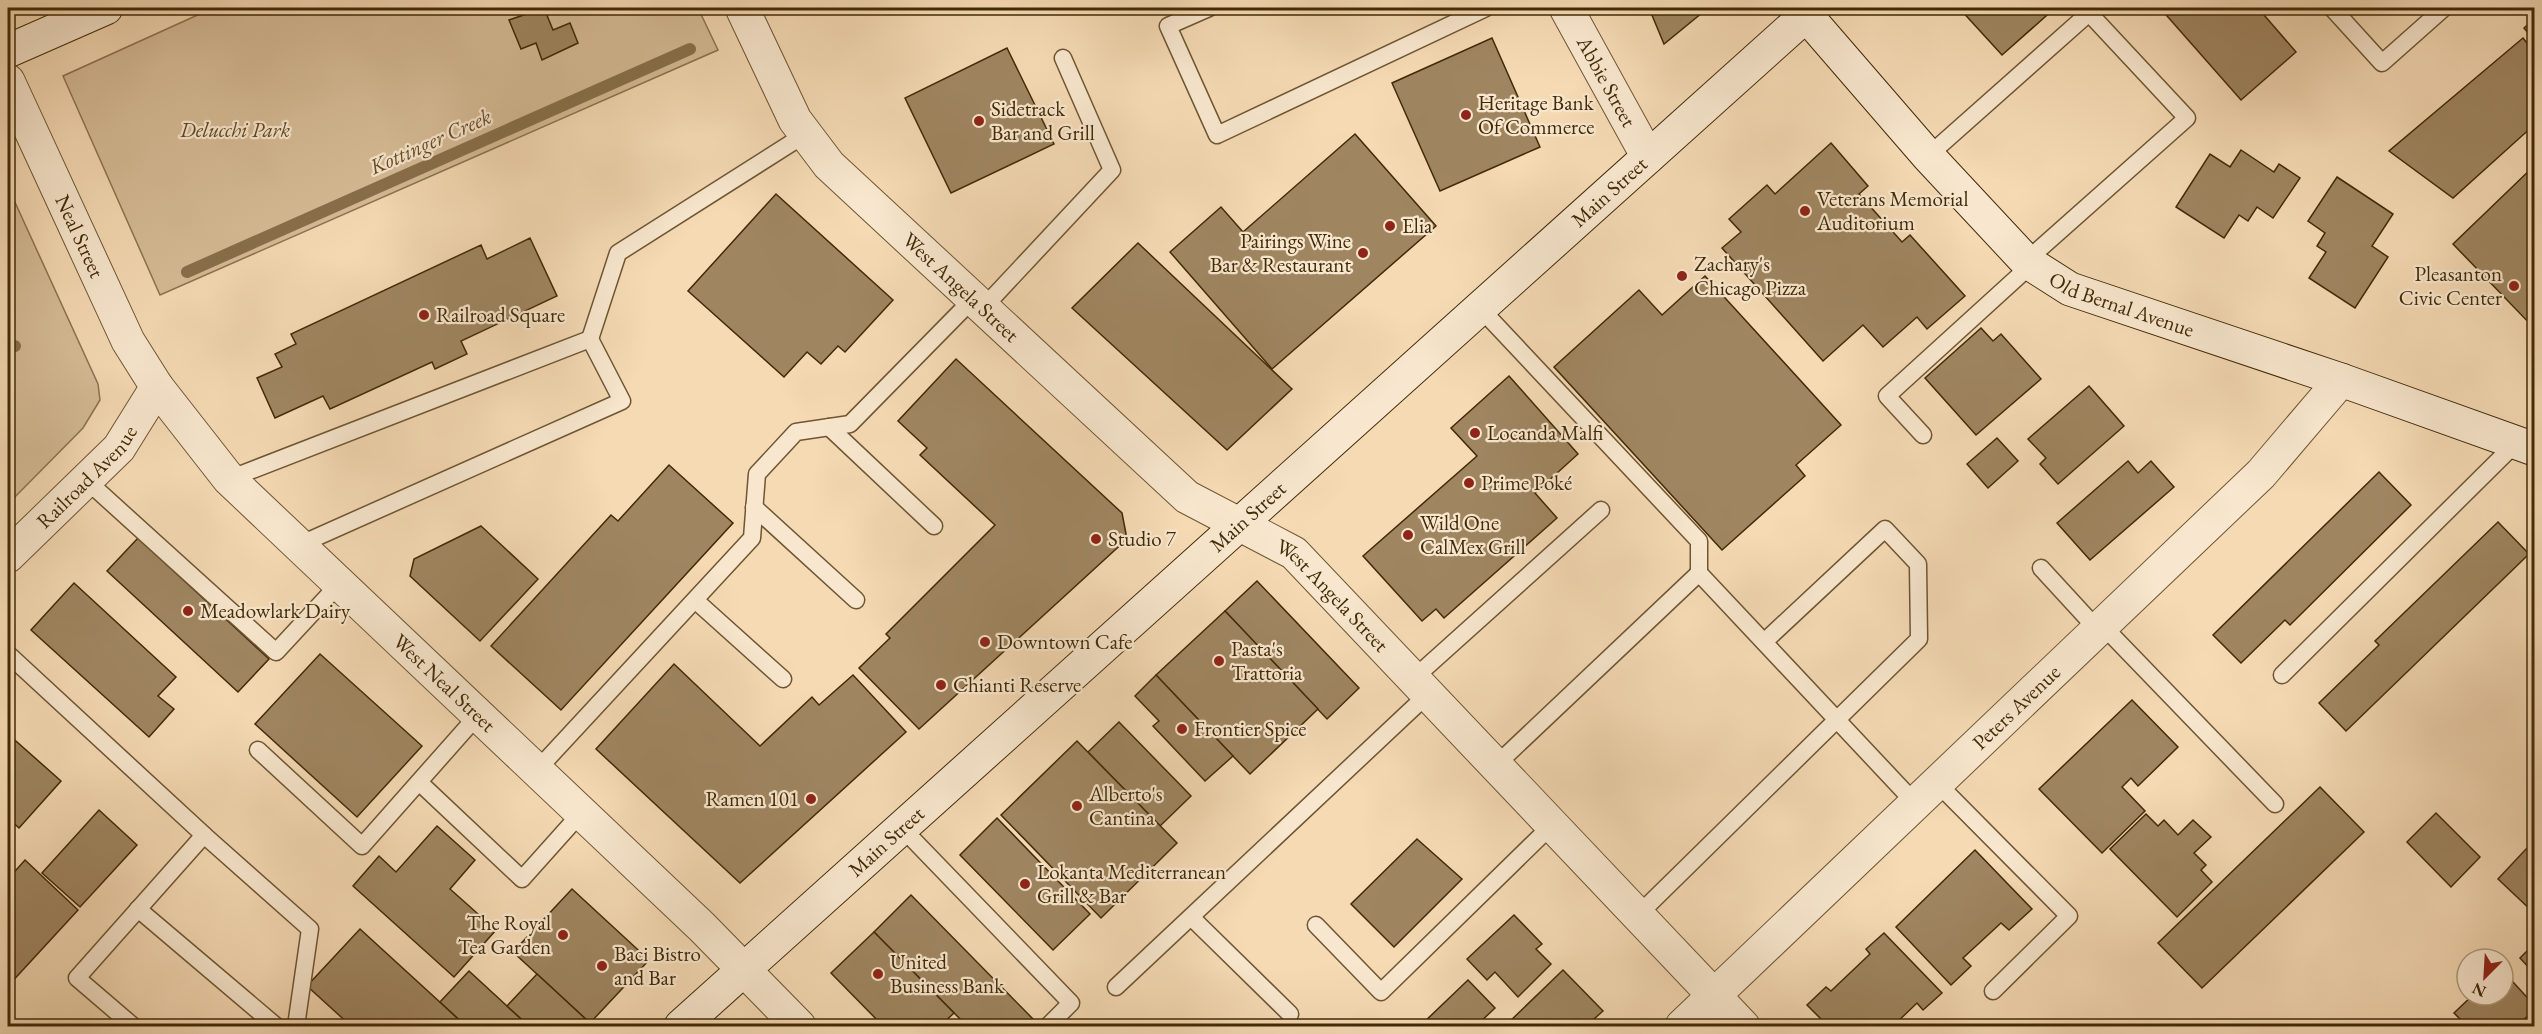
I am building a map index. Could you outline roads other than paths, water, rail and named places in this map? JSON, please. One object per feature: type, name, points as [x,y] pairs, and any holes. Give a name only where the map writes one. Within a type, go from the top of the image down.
[{"type":"street","points":[[8,51],[106,8]]},
{"type":"street","name":"West Angela Street","points":[[742,8],[804,135],[829,165],[1187,497],[1294,553],[1743,1026]]},
{"type":"street","name":"Abbie Street","points":[[1566,8],[1648,157]]},
{"type":"street","name":"Main Street","points":[[681,1026],[1810,11]]},
{"type":"street","name":"Old Bernal Avenue","points":[[1810,11],[1928,156],[2028,263],[2070,289],[2341,380],[2526,446]]},
{"type":"street","name":"Neal Street","points":[[8,81],[128,341],[157,387]]},
{"type":"street","name":"Peters Avenue","points":[[1682,1026],[2260,474],[2341,380]]},
{"type":"street","name":"West Neal Street","points":[[157,387],[228,478],[537,770],[799,1026]]},
{"type":"street","name":"Railroad Avenue","points":[[8,556],[119,448],[157,387]]},
{"type":"lane","points":[[1209,8],[1168,26],[1217,135],[1486,8]]},
{"type":"lane","points":[[2332,8],[2382,63],[2444,8]]},
{"type":"lane","points":[[1923,435],[1887,396],[2187,118],[2089,13],[1928,156]]},
{"type":"lane","points":[[537,770],[752,538],[757,474],[796,432],[850,424],[978,303],[1112,170],[1063,58]]},
{"type":"lane","points":[[299,545],[622,401],[590,339],[618,253],[804,135]]},
{"type":"lane","points":[[1480,308],[1699,541],[1699,573],[1838,720],[2069,916],[1993,991]]},
{"type":"lane","points":[[228,478],[590,339]]},
{"type":"lane","points":[[829,427],[934,526]]},
{"type":"lane","points":[[2282,675],[2526,446]]},
{"type":"lane","points":[[85,479],[276,652],[340,584]]},
{"type":"lane","points":[[754,507],[856,600]]},
{"type":"lane","points":[[1116,987],[1191,917],[1420,687],[1601,510]]},
{"type":"lane","points":[[1638,915],[1919,639],[1918,564],[1885,529],[1764,642]]},
{"type":"lane","points":[[2041,568],[2275,804]]},
{"type":"lane","points":[[1495,766],[1699,573]]},
{"type":"lane","points":[[695,600],[783,679]]},
{"type":"lane","points":[[8,654],[204,836],[310,929],[296,1026]]},
{"type":"lane","points":[[258,750],[362,846],[478,715]]},
{"type":"lane","points":[[419,782],[522,879],[581,813]]},
{"type":"lane","points":[[1316,926],[1381,992],[1552,825]]},
{"type":"lane","points":[[901,827],[1071,1003],[1048,1026]]},
{"type":"lane","points":[[133,1026],[77,978],[204,836]]},
{"type":"lane","points":[[138,909],[276,1026]]},
{"type":"lane","points":[[1191,917],[1290,1014]]},
{"type":"waterway","name":"Kottinger Creek","points":[[187,272],[690,49]]},
{"type":"waterway","name":"Kottinger Creek","points":[[8,349],[15,346]]},
{"type":"place","name":"Heritage Bank Of Commerce","points":[[1466,115]]},
{"type":"place","name":"Sidetrack Bar and Grill","points":[[979,121]]},
{"type":"place","name":"Veterans Memorial Auditorium","points":[[1805,211]]},
{"type":"place","name":"Elia","points":[[1390,226]]},
{"type":"place","name":"Pairings Wine Bar & Restaurant","points":[[1363,253]]},
{"type":"place","name":"Zachary's Chicago Pizza","points":[[1682,276]]},
{"type":"place","name":"Pleasanton Civic Center","points":[[2514,286]]},
{"type":"place","name":"Railroad Square","points":[[424,315]]},
{"type":"place","name":"Locanda Malfi","points":[[1475,433]]},
{"type":"place","name":"Prime Poké","points":[[1469,483]]},
{"type":"place","name":"Wild One CalMex Grill","points":[[1408,535]]},
{"type":"place","name":"Studio 7","points":[[1096,539]]},
{"type":"place","name":"Meadowlark Dairy","points":[[188,611]]},
{"type":"place","name":"Downtown Cafe","points":[[985,642]]},
{"type":"place","name":"Pasta's Trattoria","points":[[1219,661]]},
{"type":"place","name":"Chianti Reserve","points":[[941,685]]},
{"type":"place","name":"Frontier Spice","points":[[1182,729]]},
{"type":"place","name":"Ramen 101","points":[[811,799]]},
{"type":"place","name":"Alberto's Cantina","points":[[1077,806]]},
{"type":"place","name":"Lokanta Mediterranean Grill & Bar","points":[[1025,884]]},
{"type":"place","name":"The Royal Tea Garden","points":[[563,935]]},
{"type":"place","name":"Baci Bistro and Bar","points":[[602,966]]},
{"type":"place","name":"United Business Bank","points":[[878,974]]},
{"type":"park label","name":"Delucchi Park","points":[[235,130]]}]
